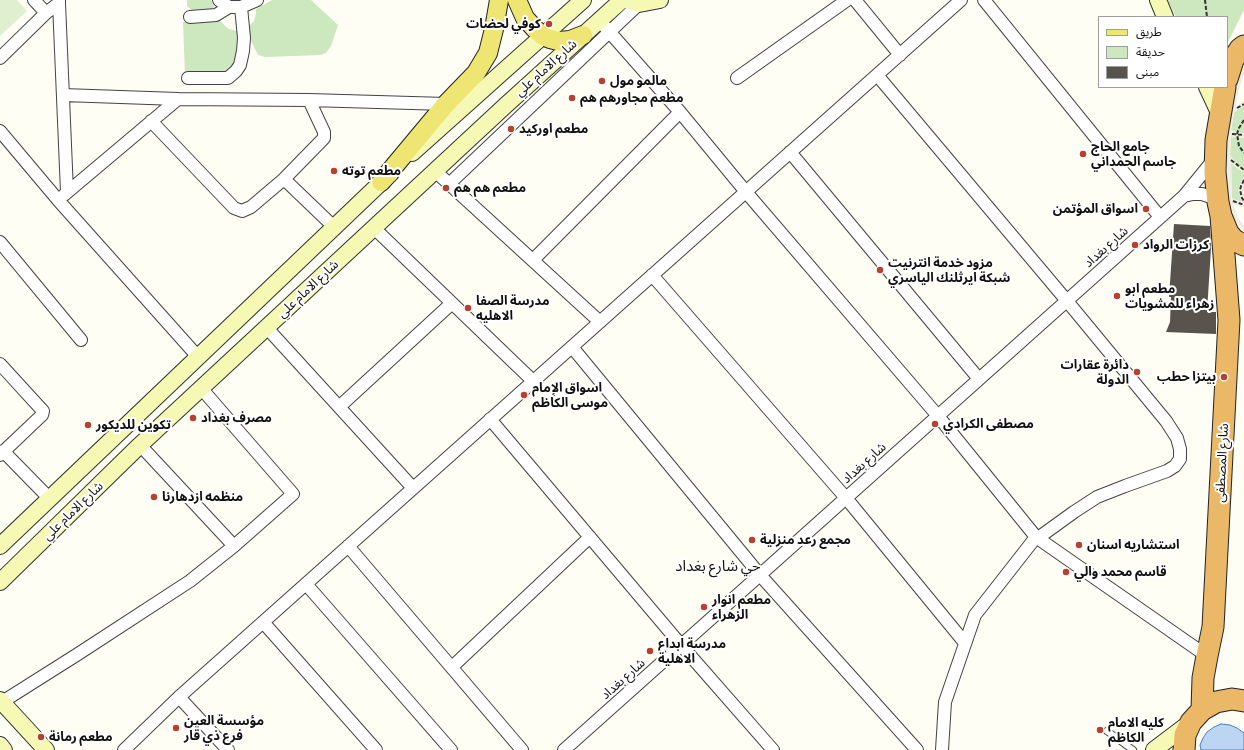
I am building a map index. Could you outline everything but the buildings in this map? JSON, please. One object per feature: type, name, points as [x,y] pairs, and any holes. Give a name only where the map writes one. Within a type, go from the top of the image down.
[{"type":"highway","points":[[1228,76],[1233,60],[1240,49],[1244,46]]},
{"type":"highway","name":"شارع المصطفى","points":[[1184,750],[1185,736],[1197,716],[1213,627],[1229,320],[1223,206],[1215,172],[1222,156],[1216,140],[1225,88]]},
{"type":"highway","points":[[1223,206],[1228,232],[1234,240],[1244,245]]},
{"type":"highway","points":[[1197,716],[1216,702],[1232,699],[1244,701]]},
{"type":"main road","name":"شارع الامام علي","points":[[381,182],[446,104],[476,73],[488,53],[499,0]]},
{"type":"main road","points":[[517,0],[525,18],[543,36],[558,41],[570,40],[582,35]]},
{"type":"main road","name":"شارع الامام علي","points":[[0,546],[199,358],[381,182],[583,0]]},
{"type":"main road","name":"شارع الامام علي","points":[[0,582],[140,445],[582,35],[605,26],[622,0]]},
{"type":"main road","points":[[633,2],[660,0]]},
{"type":"main road","points":[[1158,0],[1165,16]]},
{"type":"main road","points":[[490,84],[498,79],[505,78],[511,82],[514,88],[506,105]]},
{"type":"main road","points":[[1208,88],[1220,115]]},
{"type":"main road","points":[[1,701],[46,750]]},
{"type":"main road","points":[[1154,750],[1197,716]]},
{"type":"main road","points":[[0,746],[4,750]]},
{"type":"street","points":[[34,0],[46,13]]},
{"type":"street","points":[[219,0],[235,7]]},
{"type":"street","points":[[190,17],[216,15],[257,0]]},
{"type":"street","points":[[737,78],[847,0]]},
{"type":"street","points":[[855,0],[900,55]]},
{"type":"street","points":[[124,750],[179,697],[961,0]]},
{"type":"street","points":[[984,0],[1160,217]]},
{"type":"street","points":[[0,58],[59,1]]},
{"type":"street","points":[[59,1],[63,95],[62,196]]},
{"type":"street","points":[[449,184],[605,26],[633,2]]},
{"type":"street","points":[[188,78],[228,78],[240,65],[244,38],[235,7]]},
{"type":"street","points":[[605,26],[938,416],[1037,538],[1207,656]]},
{"type":"street","points":[[877,75],[1166,421],[1177,438],[1180,449],[1180,459],[1176,466],[1167,471],[1097,497],[1037,538],[975,615],[945,702],[942,750]]},
{"type":"street","points":[[63,95],[178,99],[309,100],[446,104]]},
{"type":"street","points":[[62,196],[178,99]]},
{"type":"street","points":[[151,121],[234,208],[242,211],[251,207],[284,179],[324,138],[324,132],[309,100]]},
{"type":"street","points":[[534,260],[680,112]]},
{"type":"street","points":[[0,131],[62,196],[199,358]]},
{"type":"street","points":[[790,152],[979,379]]},
{"type":"street","name":"شارع بغداد","points":[[564,750],[1184,196],[1222,156]]},
{"type":"street","points":[[435,171],[600,322]]},
{"type":"street","points":[[284,179],[334,227]]},
{"type":"street","points":[[1184,196],[1202,194],[1210,197],[1223,206]]},
{"type":"street","points":[[374,228],[533,381]]},
{"type":"street","points":[[0,242],[81,340]]},
{"type":"street","points":[[652,275],[846,498],[965,643]]},
{"type":"street","points":[[339,407],[452,303]]},
{"type":"street","points":[[267,328],[414,488]]},
{"type":"street","points":[[572,347],[760,575],[917,750]]},
{"type":"street","points":[[0,364],[43,411],[42,415],[2,453],[50,499]]},
{"type":"street","points":[[1,701],[184,585],[234,546],[293,494],[201,388]]},
{"type":"street","points":[[490,420],[681,645],[773,750]]},
{"type":"street","points":[[140,445],[234,546]]},
{"type":"street","points":[[452,667],[590,537]]},
{"type":"street","points":[[348,546],[522,750]]},
{"type":"street","points":[[306,584],[451,750]]},
{"type":"street","points":[[263,622],[376,750]]},
{"type":"street","points":[[179,697],[228,750]]},
{"type":"lane","points":[[1107,732],[1133,750]]},
{"type":"path","points":[[1205,0],[1207,16]]},
{"type":"path","points":[[1244,120],[1237,134],[1239,146],[1244,153]]},
{"type":"path","points":[[1237,134],[1244,135]]},
{"type":"path","points":[[1222,156],[1244,170]]},
{"type":"path","points":[[1244,180],[1240,190],[1244,201]]},
{"type":"path","points":[[1223,206],[1244,205]]},
{"type":"green space","points":[[0,0],[17,0],[27,11],[0,36]]},
{"type":"green space","points":[[187,0],[211,0],[214,7],[210,10],[194,12],[187,6]]},
{"type":"green space","points":[[272,0],[311,0],[338,25],[331,46],[326,53],[320,55],[265,57],[258,55],[250,39],[248,27],[254,21],[256,9]]},
{"type":"green space","points":[[1167,0],[1244,0],[1244,10],[1228,42],[1228,16],[1175,16]]},
{"type":"green space","points":[[219,19],[229,29],[237,31],[239,38],[238,61],[226,74],[185,75],[183,22]]},
{"type":"green space","points":[[1244,105],[1244,133],[1235,132],[1231,130],[1234,112]]},
{"type":"green space","points":[[1231,137],[1244,138],[1244,168],[1238,165],[1230,156]]},
{"type":"green space","points":[[1231,163],[1244,172],[1244,178],[1241,182],[1243,202],[1232,199]]},
{"type":"shaded area","points":[[1244,66],[1244,74],[1239,89],[1236,106],[1244,101],[1244,105],[1234,113],[1231,130],[1238,133],[1244,133],[1244,138],[1231,138],[1230,155],[1238,165],[1244,168],[1244,172],[1231,163],[1232,198],[1242,202],[1238,191],[1244,178],[1244,207],[1233,204],[1239,220],[1244,225],[1244,230],[1235,219],[1229,204],[1227,134],[1237,83]]},
{"type":"water","points":[[1221,724],[1230,725],[1244,733],[1244,750],[1201,750],[1200,745],[1207,732]]},
{"type":"place","name":"كوفي لحضات","points":[[549,24]]},
{"type":"place","name":"مالمو مول","points":[[602,81]]},
{"type":"place","name":"مطعم مجاورهم هم","points":[[572,98]]},
{"type":"place","name":"مطعم اوركيد","points":[[511,129]]},
{"type":"place","name":"جامع الحاج جاسم الحمداني","points":[[1083,154]]},
{"type":"place","name":"مطعم توته","points":[[334,171]]},
{"type":"place","name":"مطعم هم هم","points":[[446,188]]},
{"type":"place","name":"اسواق المؤتمن","points":[[1146,209]]},
{"type":"place","name":"كرزات الرواد","points":[[1135,245]]},
{"type":"place","name":"مزود خدمة انترنيت شبكة ايرثلنك الياسري","points":[[880,270]]},
{"type":"place","name":"مطعم ابو زهراء للمشويات","points":[[1117,296]]},
{"type":"place","name":"مدرسة الصفا الاهليه","points":[[468,308]]},
{"type":"place","name":"دائرة عقارات الدولة","points":[[1137,372]]},
{"type":"place","name":"بيتزا حطب","points":[[1224,377]]},
{"type":"place","name":"اسواق الإمام موسى الكاظم","points":[[524,395]]},
{"type":"place","name":"مصرف بغداد","points":[[193,418]]},
{"type":"place","name":"مصطفى الكرادي","points":[[935,424]]},
{"type":"place","name":"تكوين للديكور","points":[[88,425]]},
{"type":"place","name":"منظمه ازدهارنا","points":[[154,497]]},
{"type":"place","name":"مجمع رعد منزلية","points":[[752,540]]},
{"type":"place","name":"استشاريه اسنان","points":[[1079,545]]},
{"type":"place","name":"قاسم محمد والي","points":[[1066,572]]},
{"type":"place","name":"مطعم انوار الزهراء","points":[[704,607]]},
{"type":"place","name":"مدرسة ابداع الاهلية","points":[[650,651]]},
{"type":"place","name":"مؤسسة العين فرع ذي قار","points":[[176,728]]},
{"type":"place","name":"كليه الامام الكاظم","points":[[1100,730]]},
{"type":"place","name":"مطعم رمانة","points":[[41,737]]},
{"type":"district","name":"حي شارع بغداد","points":[[718,566]]}]
